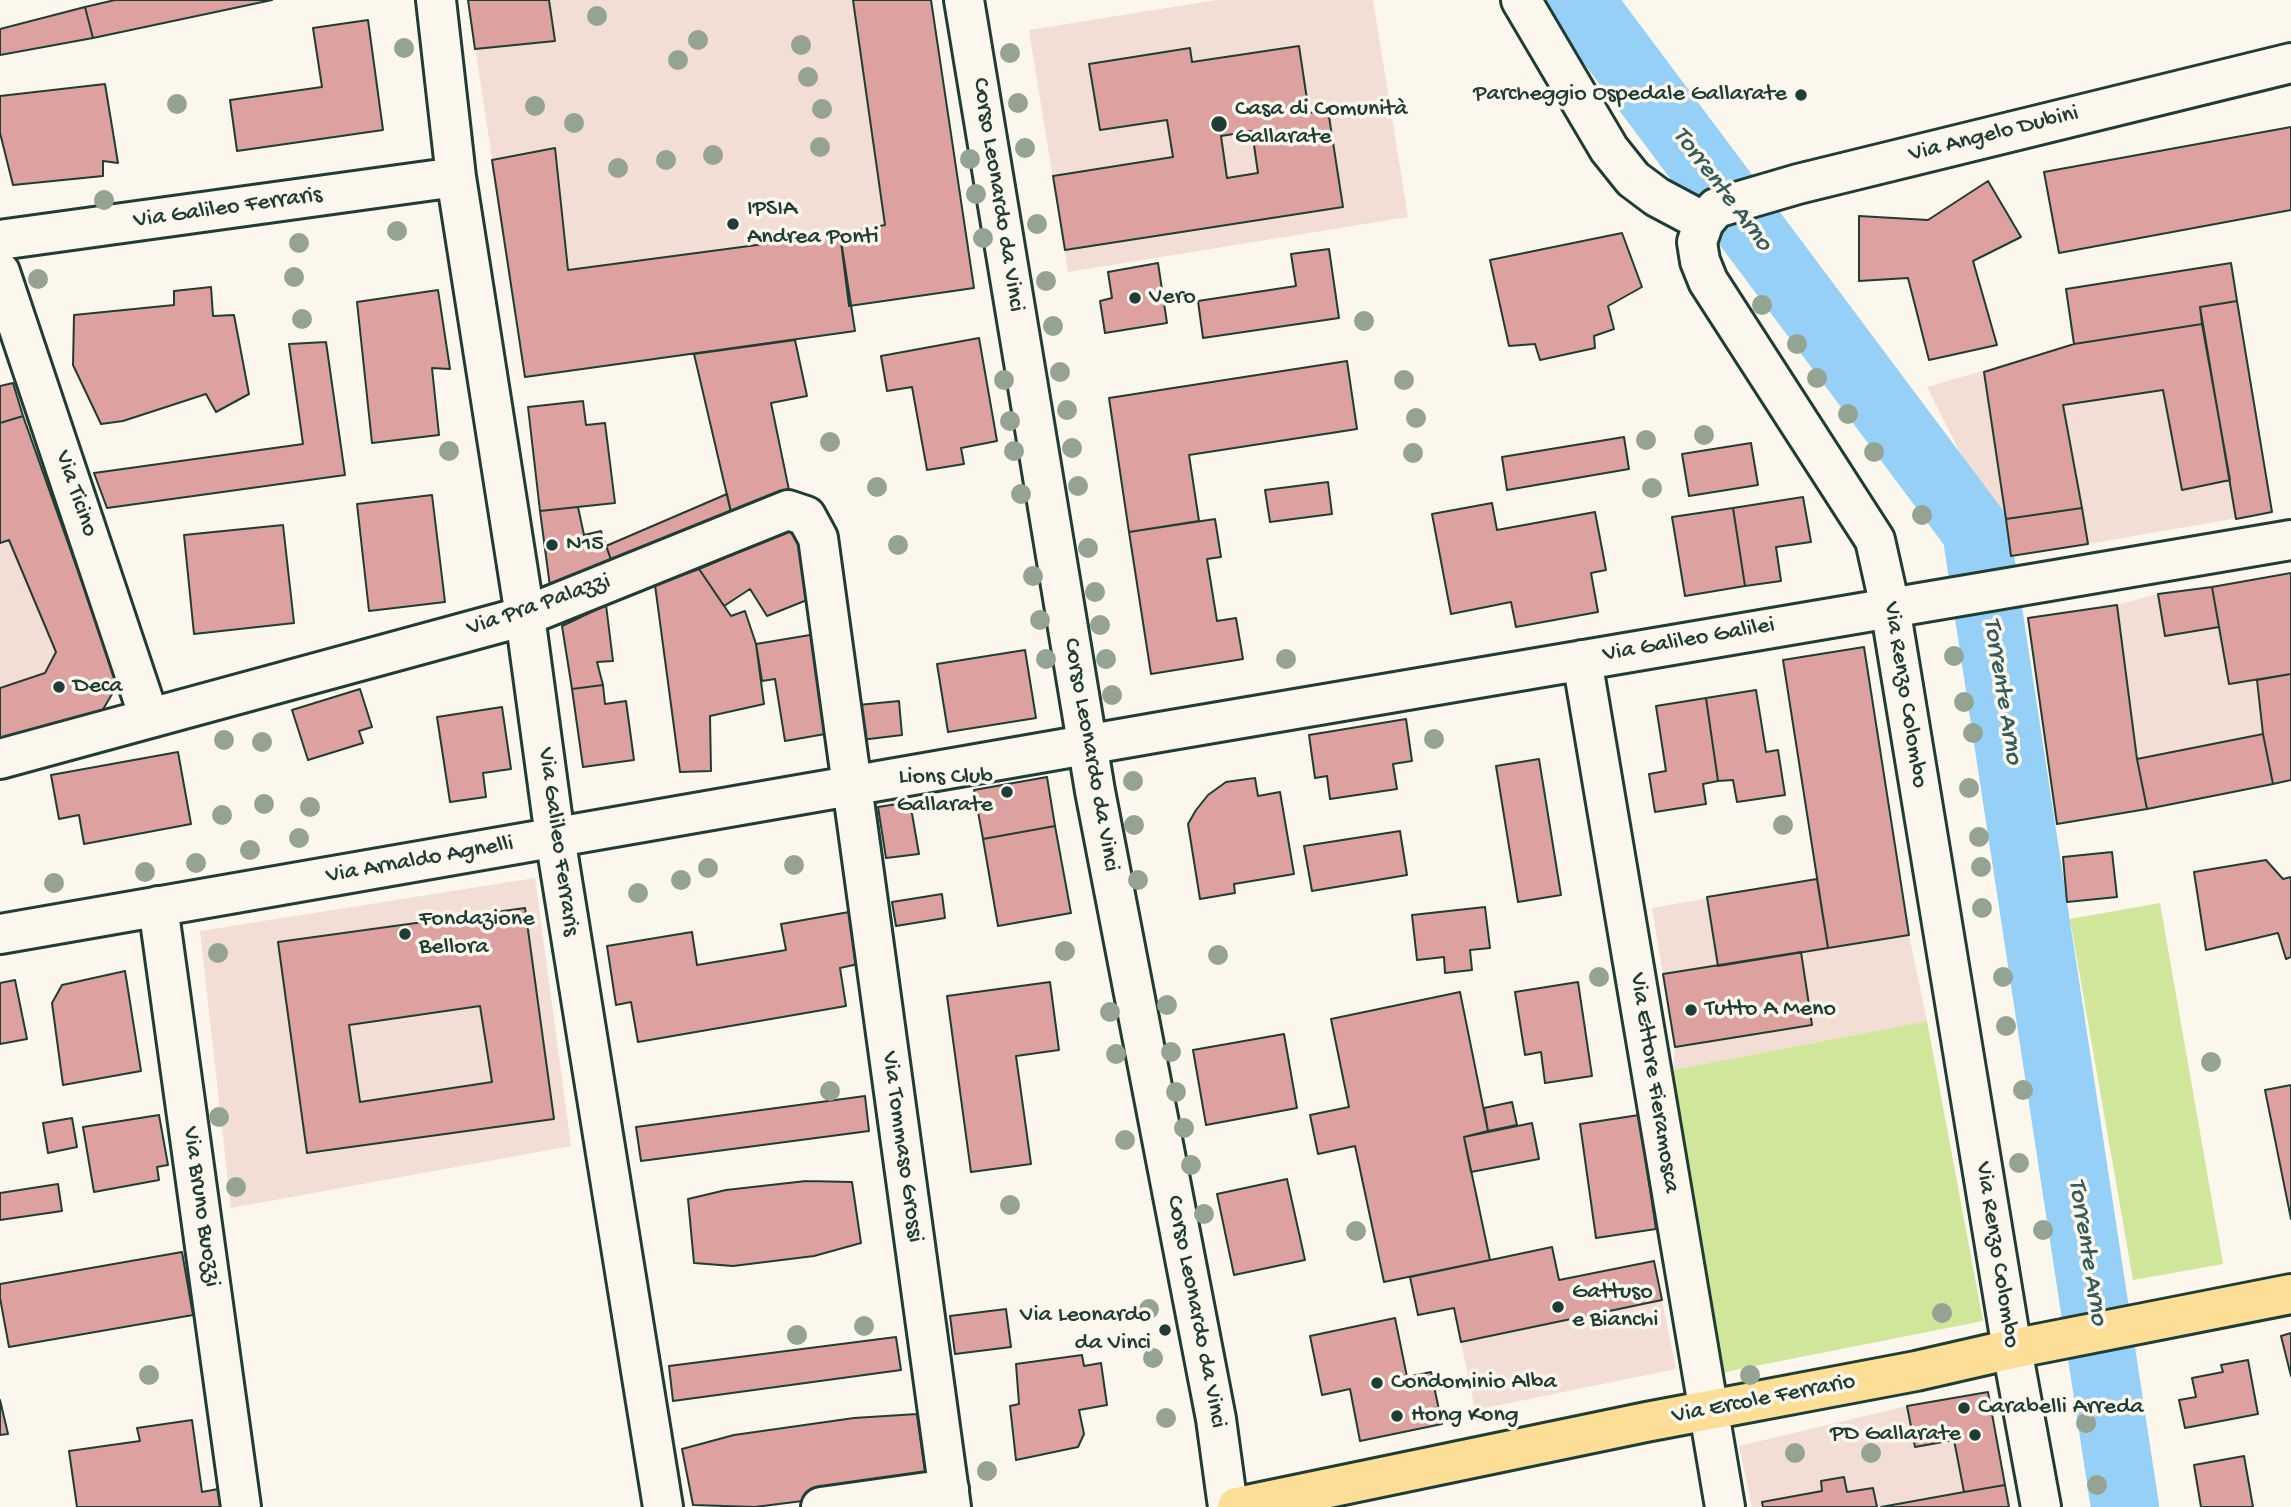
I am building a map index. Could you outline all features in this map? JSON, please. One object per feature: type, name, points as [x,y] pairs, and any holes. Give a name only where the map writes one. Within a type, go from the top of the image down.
[{"type":"main road","name":"Via Ercole Ferrario","points":[[1237,1507],[2291,1294]]},
{"type":"street","name":"Via Galileo Ferraris","points":[[436,0],[456,177],[525,616],[555,838],[663,1507]]},
{"type":"street","name":"Corso Leonardo da Vinci","points":[[964,0],[1088,745],[1216,1419],[1228,1507]]},
{"type":"street","points":[[1521,0],[1609,149],[1633,179],[1657,197],[1710,215]]},
{"type":"street","name":"Via Angelo Dubini","points":[[1710,215],[1779,189],[2291,63]]},
{"type":"street","name":"Via Galileo Ferraris","points":[[0,240],[456,177]]},
{"type":"street","name":"Via Renzo Colombo","points":[[1710,215],[1697,242],[1700,261],[1708,281],[1875,540],[1890,607],[2012,1349],[2041,1507]]},
{"type":"street","name":"Via Ticino","points":[[0,272],[149,717]]},
{"type":"street","name":"Via Pra Palazzi","points":[[0,759],[525,616],[788,510],[806,516],[818,538],[851,786]]},
{"type":"street","name":"Via Galileo Galilei","points":[[1088,745],[2291,540]]},
{"type":"street","name":"Via Ettore Fieramosca","points":[[1582,660],[1725,1507]]},
{"type":"street","name":"Via Arnaldo Agnelli","points":[[0,934],[1088,745]]},
{"type":"street","name":"Via Tommaso Grossi","points":[[851,786],[950,1498]]},
{"type":"street","name":"Via Bruno Buozzi","points":[[158,906],[241,1507]]},
{"type":"street","points":[[821,1507],[950,1498]]},
{"type":"shaded area","name":"IPSIA Andrea Ponti","points":[[468,0],[931,0],[974,288],[850,306],[855,331],[525,377]]},
{"type":"shaded area","name":"Casa di Comunità Gallarate","points":[[1217,0],[1373,0],[1408,217],[1068,272],[1029,30]]},
{"type":"shaded area","points":[[2237,301],[2272,512],[2011,556],[1997,554],[1980,492],[1927,387],[2074,344],[2202,324],[2200,307]]},
{"type":"shaded area","points":[[13,383],[118,684],[102,711],[0,740],[0,386]]},
{"type":"shaded area","points":[[2291,573],[2291,780],[2057,824],[2028,618],[2117,605],[2158,594]]},
{"type":"shaded area","points":[[1864,647],[1909,935],[1927,1021],[1673,1070],[1675,1047],[1652,908],[1817,879],[1783,660]]},
{"type":"shaded area","points":[[535,878],[571,1146],[231,1208],[200,931]]},
{"type":"shaded area","points":[[1460,992],[1488,1131],[1464,1137],[1490,1260],[1559,1280],[1654,1261],[1676,1369],[1475,1410],[1454,1308],[1418,1315],[1410,1277],[1384,1282],[1355,1147],[1318,1154],[1310,1115],[1349,1107],[1331,1019]]},
{"type":"shaded area","points":[[1988,1392],[2009,1507],[1752,1507],[1739,1446],[1907,1406]]},
{"type":"green space","points":[[2160,903],[2223,1264],[2133,1280],[2070,919]]},
{"type":"green space","points":[[1927,1021],[1983,1321],[1720,1373],[1673,1070]]},
{"type":"building","points":[[115,0],[272,0],[93,38],[85,7]]},
{"type":"building","points":[[468,0],[549,0],[555,41],[475,49]]},
{"type":"building","points":[[853,0],[931,0],[974,288],[849,306],[840,234],[885,225]]},
{"type":"building","points":[[85,7],[93,38],[0,55],[0,29]]},
{"type":"building","points":[[368,20],[383,130],[237,151],[230,100],[322,87],[313,28]]},
{"type":"building","points":[[1299,46],[1309,113],[1328,110],[1343,207],[1065,250],[1053,176],[1173,157],[1167,120],[1100,130],[1089,64],[1190,48],[1192,62]],"holes":[[[1252,131],[1258,173],[1227,178],[1221,136]]]},
{"type":"building","points":[[105,84],[118,163],[103,161],[103,176],[13,185],[0,133],[0,96]]},
{"type":"building","points":[[2291,127],[2291,210],[2059,253],[2044,172]]},
{"type":"building","points":[[555,148],[568,270],[840,234],[855,331],[525,377],[492,160]]},
{"type":"building","points":[[1988,181],[2021,237],[1973,261],[1997,345],[1929,360],[1908,278],[1859,281],[1859,216],[1928,220]]},
{"type":"building","points":[[1622,233],[1642,287],[1608,306],[1614,329],[1594,336],[1595,348],[1540,360],[1535,344],[1509,346],[1490,260]]},
{"type":"building","points":[[1329,249],[1339,318],[1203,338],[1198,301],[1296,286],[1291,254]]},
{"type":"building","points":[[1158,263],[1167,323],[1105,333],[1100,301],[1112,298],[1108,272]]},
{"type":"building","points":[[2231,263],[2237,301],[2200,307],[2202,324],[2074,344],[2066,289]]},
{"type":"building","points":[[211,287],[213,316],[234,315],[249,394],[216,412],[206,394],[123,421],[101,424],[73,365],[74,315],[174,305],[174,291]]},
{"type":"building","points":[[438,290],[450,369],[432,368],[439,435],[372,443],[357,302]]},
{"type":"building","points":[[2237,301],[2272,512],[2236,519],[2200,307]]},
{"type":"building","points":[[2202,324],[2230,480],[2182,490],[2163,390],[2063,405],[2082,508],[2006,519],[1984,372],[2074,344]]},
{"type":"building","points":[[979,338],[997,441],[961,448],[964,464],[927,470],[912,387],[887,391],[881,356]]},
{"type":"building","points":[[795,340],[807,396],[771,403],[790,495],[733,521],[694,354]]},
{"type":"building","points":[[326,342],[345,475],[107,508],[94,473],[303,444],[289,344]]},
{"type":"building","points":[[1347,361],[1357,429],[1189,455],[1199,521],[1129,532],[1109,398]]},
{"type":"building","points":[[13,383],[23,416],[0,423],[0,386]]},
{"type":"building","points":[[583,401],[586,425],[605,423],[615,503],[540,511],[528,407]]},
{"type":"building","points":[[23,416],[118,684],[102,711],[0,740],[0,688],[45,673],[56,652],[9,540],[0,543],[0,423]]},
{"type":"building","points":[[1624,437],[1629,469],[1507,490],[1502,457]]},
{"type":"building","points":[[1751,443],[1758,485],[1689,496],[1682,454]]},
{"type":"building","points":[[1328,482],[1332,514],[1270,522],[1265,490]]},
{"type":"building","points":[[727,494],[733,521],[614,568],[606,546]]},
{"type":"building","points":[[432,495],[445,602],[369,611],[357,504]]},
{"type":"building","points":[[1803,497],[1811,542],[1776,547],[1781,581],[1745,586],[1733,508]]},
{"type":"building","points":[[1492,503],[1497,530],[1595,512],[1606,570],[1591,573],[1598,612],[1516,627],[1511,602],[1451,614],[1432,514]]},
{"type":"building","points":[[578,507],[584,535],[601,531],[614,568],[551,594],[540,511]]},
{"type":"building","points":[[1733,508],[1745,586],[1685,596],[1672,517]]},
{"type":"building","points":[[2082,508],[2088,544],[2011,556],[2006,519]]},
{"type":"building","points":[[1215,519],[1221,557],[1207,559],[1217,621],[1236,618],[1243,659],[1151,674],[1129,532]]},
{"type":"building","points":[[283,525],[294,623],[194,634],[184,535]]},
{"type":"building","points":[[797,527],[812,598],[767,616],[750,589],[724,606],[699,569]]},
{"type":"building","points":[[699,569],[731,616],[745,611],[756,644],[764,704],[710,716],[711,771],[680,772],[655,585]]},
{"type":"building","points":[[2291,573],[2291,674],[2229,684],[2212,587]]},
{"type":"building","points":[[2212,587],[2219,627],[2165,636],[2158,594]]},
{"type":"building","points":[[606,605],[613,661],[597,662],[603,685],[572,689],[562,626]]},
{"type":"building","points":[[2117,605],[2137,759],[2147,809],[2057,824],[2028,618]]},
{"type":"building","points":[[816,634],[831,733],[785,741],[775,679],[762,681],[756,644]]},
{"type":"building","points":[[1864,647],[1909,935],[1828,948],[1783,660]]},
{"type":"building","points":[[1025,650],[1036,718],[948,732],[937,664]]},
{"type":"building","points":[[2291,674],[2291,780],[2273,784],[2263,734],[2257,680]]},
{"type":"building","points":[[603,685],[605,704],[626,701],[634,760],[583,767],[572,689]]},
{"type":"building","points":[[360,689],[372,727],[359,731],[363,743],[308,760],[292,710]]},
{"type":"building","points":[[1756,690],[1766,752],[1778,750],[1785,795],[1737,802],[1733,780],[1718,781],[1706,698]]},
{"type":"building","points":[[1706,698],[1718,781],[1703,784],[1706,804],[1655,812],[1649,774],[1666,771],[1656,706]]},
{"type":"building","points":[[899,701],[902,735],[861,740],[858,705]]},
{"type":"building","points":[[502,707],[511,769],[483,773],[486,797],[450,802],[437,717]]},
{"type":"building","points":[[1406,719],[1412,761],[1393,764],[1397,789],[1330,799],[1327,776],[1315,778],[1309,735]]},
{"type":"building","points":[[2263,734],[2273,784],[2147,809],[2137,759]]},
{"type":"building","points":[[178,752],[191,824],[84,844],[79,815],[59,819],[51,775]]},
{"type":"building","points":[[1539,759],[1561,895],[1518,902],[1496,766]]},
{"type":"building","points":[[1047,777],[1055,826],[983,839],[974,790]]},
{"type":"building","points":[[1255,778],[1258,796],[1280,792],[1294,874],[1234,884],[1235,893],[1200,899],[1188,824],[1208,795],[1226,782]]},
{"type":"building","points":[[910,802],[919,854],[886,858],[878,807]]},
{"type":"building","points":[[1055,826],[1071,913],[998,926],[983,839]]},
{"type":"building","points":[[1400,831],[1407,875],[1312,891],[1304,846]]},
{"type":"building","points":[[2112,852],[2117,897],[2067,902],[2063,857]]},
{"type":"building","points":[[2266,860],[2283,879],[2291,877],[2291,957],[2286,959],[2278,933],[2206,950],[2194,872]]},
{"type":"building","points":[[1817,879],[1828,948],[1718,966],[1707,897]]},
{"type":"building","points":[[942,894],[945,918],[896,926],[892,902]]},
{"type":"building","points":[[1485,907],[1490,948],[1470,950],[1472,970],[1445,973],[1444,957],[1417,960],[1412,915]]},
{"type":"building","points":[[525,908],[554,1119],[307,1153],[278,942]],"holes":[[[480,1006],[492,1082],[360,1102],[349,1025]]]},
{"type":"building","points":[[849,912],[858,964],[840,968],[846,1006],[638,1042],[631,1002],[616,1005],[607,946],[692,932],[697,965],[786,950],[781,924]]},
{"type":"building","points":[[1801,952],[1812,1025],[1675,1047],[1663,974]]},
{"type":"building","points":[[125,971],[141,1071],[63,1085],[52,1003],[62,985]]},
{"type":"building","points":[[15,980],[27,1039],[0,1044],[0,983]]},
{"type":"building","points":[[1050,982],[1059,1050],[1016,1056],[1031,1164],[971,1172],[947,996]]},
{"type":"building","points":[[1578,982],[1592,1076],[1545,1083],[1541,1052],[1525,1055],[1515,992]]},
{"type":"building","points":[[1460,992],[1488,1131],[1464,1137],[1490,1260],[1384,1282],[1355,1146],[1318,1154],[1310,1115],[1349,1107],[1331,1019]]},
{"type":"building","points":[[1284,1034],[1297,1108],[1206,1125],[1193,1050]]},
{"type":"building","points":[[2291,1085],[2291,1219],[2265,1090]]},
{"type":"building","points":[[865,1096],[869,1131],[641,1161],[636,1127]]},
{"type":"building","points":[[1512,1102],[1517,1125],[1488,1131],[1484,1108]]},
{"type":"building","points":[[159,1115],[168,1165],[157,1167],[159,1180],[94,1192],[83,1127]]},
{"type":"building","points":[[1639,1115],[1656,1229],[1596,1238],[1580,1124]]},
{"type":"building","points":[[72,1118],[77,1147],[48,1153],[43,1123]]},
{"type":"building","points":[[1532,1123],[1539,1159],[1471,1172],[1464,1137]]},
{"type":"building","points":[[1287,1179],[1305,1260],[1234,1275],[1217,1194]]},
{"type":"building","points":[[806,1181],[852,1182],[861,1243],[814,1256],[733,1266],[694,1263],[688,1199],[726,1190]]},
{"type":"building","points":[[58,1184],[62,1211],[0,1220],[0,1193]]},
{"type":"building","points":[[1552,1247],[1559,1280],[1654,1261],[1662,1300],[1461,1342],[1454,1308],[1418,1315],[1410,1277]]},
{"type":"building","points":[[182,1252],[193,1315],[9,1347],[0,1284]]},
{"type":"building","points":[[1006,1309],[1011,1347],[955,1354],[950,1316]]},
{"type":"building","name":"Condominio Alba","points":[[1395,1318],[1407,1377],[1431,1372],[1442,1424],[1360,1441],[1350,1389],[1322,1395],[1310,1336]]},
{"type":"building","points":[[2291,1333],[2291,1376],[2281,1336]]},
{"type":"building","points":[[896,1337],[901,1370],[673,1401],[669,1366]]},
{"type":"building","points":[[1082,1355],[1084,1366],[1101,1363],[1107,1405],[1079,1410],[1084,1434],[1078,1447],[1016,1460],[1010,1406],[1019,1404],[1016,1364]]},
{"type":"building","points":[[2248,1360],[2258,1414],[2185,1428],[2179,1400],[2196,1397],[2192,1378],[2223,1372],[2221,1365]]},
{"type":"building","points":[[1988,1392],[2005,1485],[1964,1492],[1954,1440],[1915,1447],[1907,1406]]},
{"type":"building","points":[[0,1400],[8,1434],[0,1435]]},
{"type":"building","points":[[917,1414],[926,1478],[866,1493],[755,1507],[693,1505],[682,1449],[734,1435],[854,1418]]},
{"type":"building","points":[[192,1420],[202,1492],[218,1489],[221,1507],[77,1507],[69,1451],[140,1441],[137,1428]]},
{"type":"building","points":[[2244,1456],[2253,1507],[2201,1507],[2194,1465]]},
{"type":"building","points":[[1844,1477],[1847,1492],[1873,1488],[1877,1507],[1763,1507],[1762,1502],[1822,1491],[1821,1481]]},
{"type":"building","points":[[2005,1485],[2009,1507],[1881,1507],[1964,1492]]},
{"type":"waterway","name":"Torrente Arno","points":[[1579,0],[1976,531],[2125,1507]]},
{"type":"place","name":"Parcheggio Ospedale Gallarate","points":[[1801,95]]},
{"type":"place","name":"Casa di Comunità Gallarate","points":[[1219,124]]},
{"type":"place","name":"IPSIA Andrea Ponti","points":[[733,224]]},
{"type":"place","name":"Vero","points":[[1135,298]]},
{"type":"place","name":"N15","points":[[552,545]]},
{"type":"place","name":"Deca","points":[[59,687]]},
{"type":"place","name":"Lions Club Gallarate","points":[[1007,792]]},
{"type":"place","name":"Fondazione Bellora","points":[[405,934]]},
{"type":"place","name":"Tutto A Meno","points":[[1691,1010]]},
{"type":"place","name":"Gattuso e Bianchi","points":[[1558,1307]]},
{"type":"place","name":"Via Leonardo da Vinci","points":[[1165,1330]]},
{"type":"place","name":"Condominio Alba","points":[[1377,1383]]},
{"type":"place","name":"Carabelli Arreda","points":[[1964,1408]]},
{"type":"place","name":"Hong Kong","points":[[1397,1416]]},
{"type":"place","name":"PD Gallarate","points":[[1975,1435]]}]
